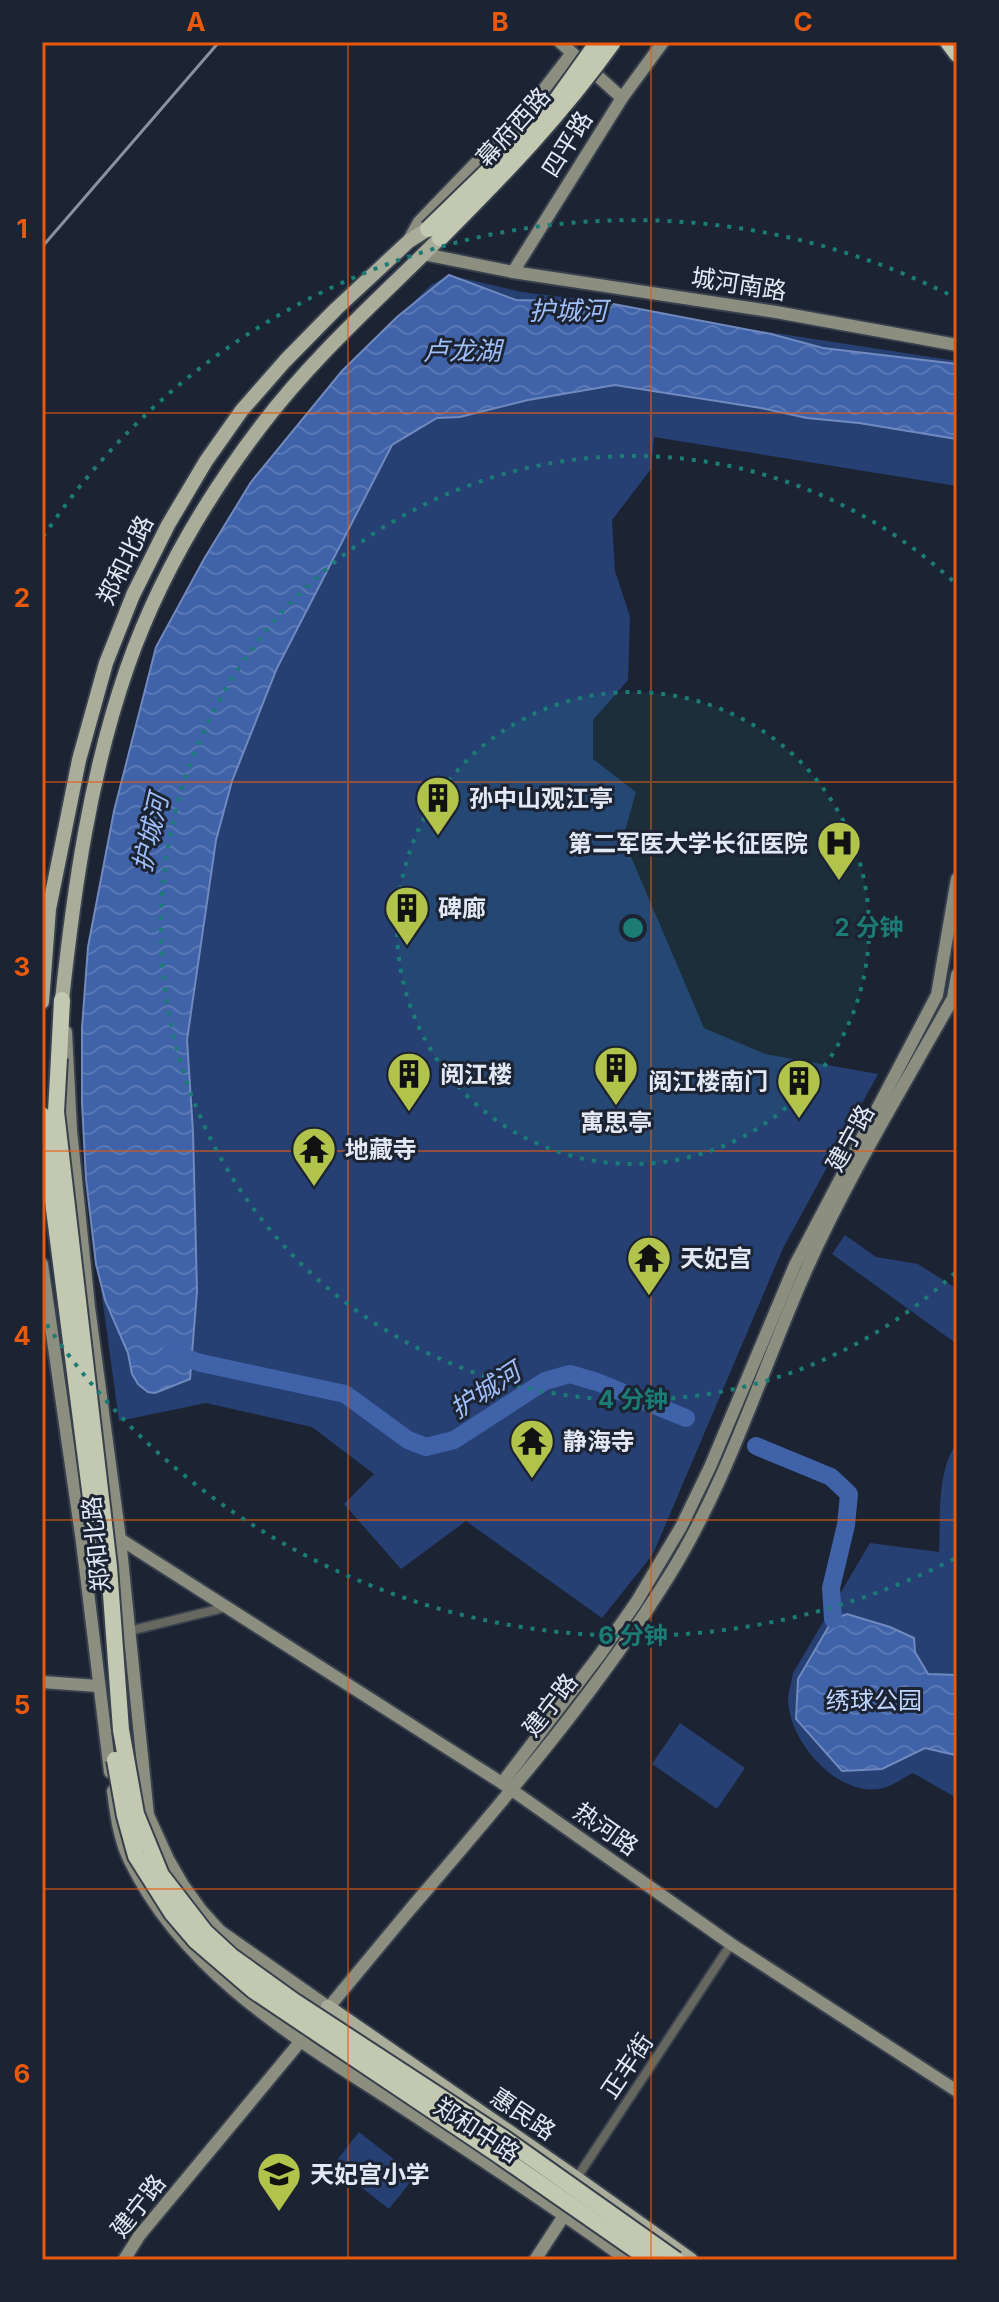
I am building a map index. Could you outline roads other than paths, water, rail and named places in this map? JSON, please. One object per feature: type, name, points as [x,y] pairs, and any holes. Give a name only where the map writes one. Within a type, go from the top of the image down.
[{"type":"highway","name":"幕府西路","points":[[434,233],[558,98],[598,42]]},
{"type":"highway","name":"幕府西路","points":[[434,233],[539,137],[613,42]]},
{"type":"highway","points":[[948,42],[957,54]]},
{"type":"highway","name":"郑和北路","points":[[62,1000],[56,1112],[109,1567],[121,1730],[136,1814],[161,1875],[205,1932],[231,1956],[295,2002],[505,2139],[676,2260]]},
{"type":"highway","points":[[42,1115],[99,1563],[117,1782],[136,1856],[172,1913],[188,1932],[253,1990],[650,2260]]},
{"type":"main road","points":[[560,42],[622,98]]},
{"type":"main road","name":"四平路","points":[[513,272],[622,98],[663,42]]},
{"type":"main road","points":[[409,241],[419,222],[531,106],[572,53]]},
{"type":"main road","name":"郑和北路","points":[[42,1002],[49,909],[79,760],[106,663],[133,595],[168,525],[242,410],[315,330],[409,241],[434,233]]},
{"type":"main road","name":"郑和北路","points":[[328,2007],[220,1931],[201,1910],[168,1859],[148,1815],[120,1539],[89,1307],[71,1130],[62,1000],[71,913],[99,766],[128,667],[153,605],[187,539],[261,426],[301,376],[346,328],[424,254],[434,233]]},
{"type":"main road","name":"城河南路","points":[[424,254],[513,272],[776,312],[957,345]]},
{"type":"main road","name":"建宁路","points":[[506,1787],[637,1601],[674,1539],[710,1467],[795,1265],[937,995],[957,879]]},
{"type":"main road","name":"建宁路","points":[[124,2260],[139,2236],[612,1662],[672,1572],[722,1472],[806,1270],[867,1153],[955,999],[957,975]]},
{"type":"main road","name":"郑和北路","points":[[42,1264],[82,1542],[117,1823],[129,1859],[154,1904],[202,1963],[247,2003],[301,2041]]},
{"type":"main road","points":[[82,1542],[120,1539]]},
{"type":"main road","name":"热河路","points":[[120,1539],[506,1787],[731,1944],[957,2091]]},
{"type":"main road","points":[[42,1682],[98,1686]]},
{"type":"main road","name":"惠民路","points":[[328,2007],[691,2260]]},
{"type":"main road","name":"郑和中路","points":[[301,2041],[565,2214],[627,2260]]},
{"type":"main road","points":[[535,2260],[565,2214]]},
{"type":"street","points":[[937,995],[955,999]]},
{"type":"street","points":[[98,1686],[129,1631],[228,1607]]},
{"type":"street","name":"正丰街","points":[[565,2214],[576,2178],[731,1944]]},
{"type":"water","name":"卢龙湖","points":[[449,275],[516,300],[603,302],[771,334],[823,348],[957,364],[957,439],[807,418],[615,385],[528,400],[460,417],[437,418],[392,445],[277,668],[232,781],[216,840],[187,1040],[197,1291],[190,1379],[155,1393],[148,1392],[132,1374],[128,1353],[105,1300],[96,1264],[86,1179],[82,1028],[88,947],[114,811],[156,647],[251,482],[342,371],[397,317]]},
{"type":"water","points":[[847,1614],[914,1638],[915,1652],[928,1674],[957,1675],[955,1755],[925,1748],[882,1769],[842,1771],[796,1719],[798,1679],[833,1619]]},
{"type":"waterway","name":"护城河","points":[[170,1353],[201,1363],[345,1394],[408,1440],[426,1447],[454,1440],[545,1381],[570,1374],[686,1418]]},
{"type":"waterway","points":[[756,1446],[831,1477],[849,1494],[846,1525],[831,1588],[833,1619]]},
{"type":"railway","points":[[42,247],[219,42]]},
{"type":"place","name":"孙中山观江亭","points":[[438,837]]},
{"type":"place","name":"第二军医大学长征医院","points":[[839,882]]},
{"type":"place","name":"碑廊","points":[[407,947]]},
{"type":"place","name":"寓思亭","points":[[616,1107]]},
{"type":"place","name":"阅江楼","points":[[409,1113]]},
{"type":"place","name":"阅江楼南门","points":[[799,1120]]},
{"type":"place","name":"地藏寺","points":[[314,1188]]},
{"type":"place","name":"天妃宫","points":[[649,1297]]},
{"type":"place","name":"静海寺","points":[[532,1480]]},
{"type":"place","name":"天妃宫小学","points":[[279,2213]]},
{"type":"park label","name":"绣球公园","points":[[874,1700]]}]
